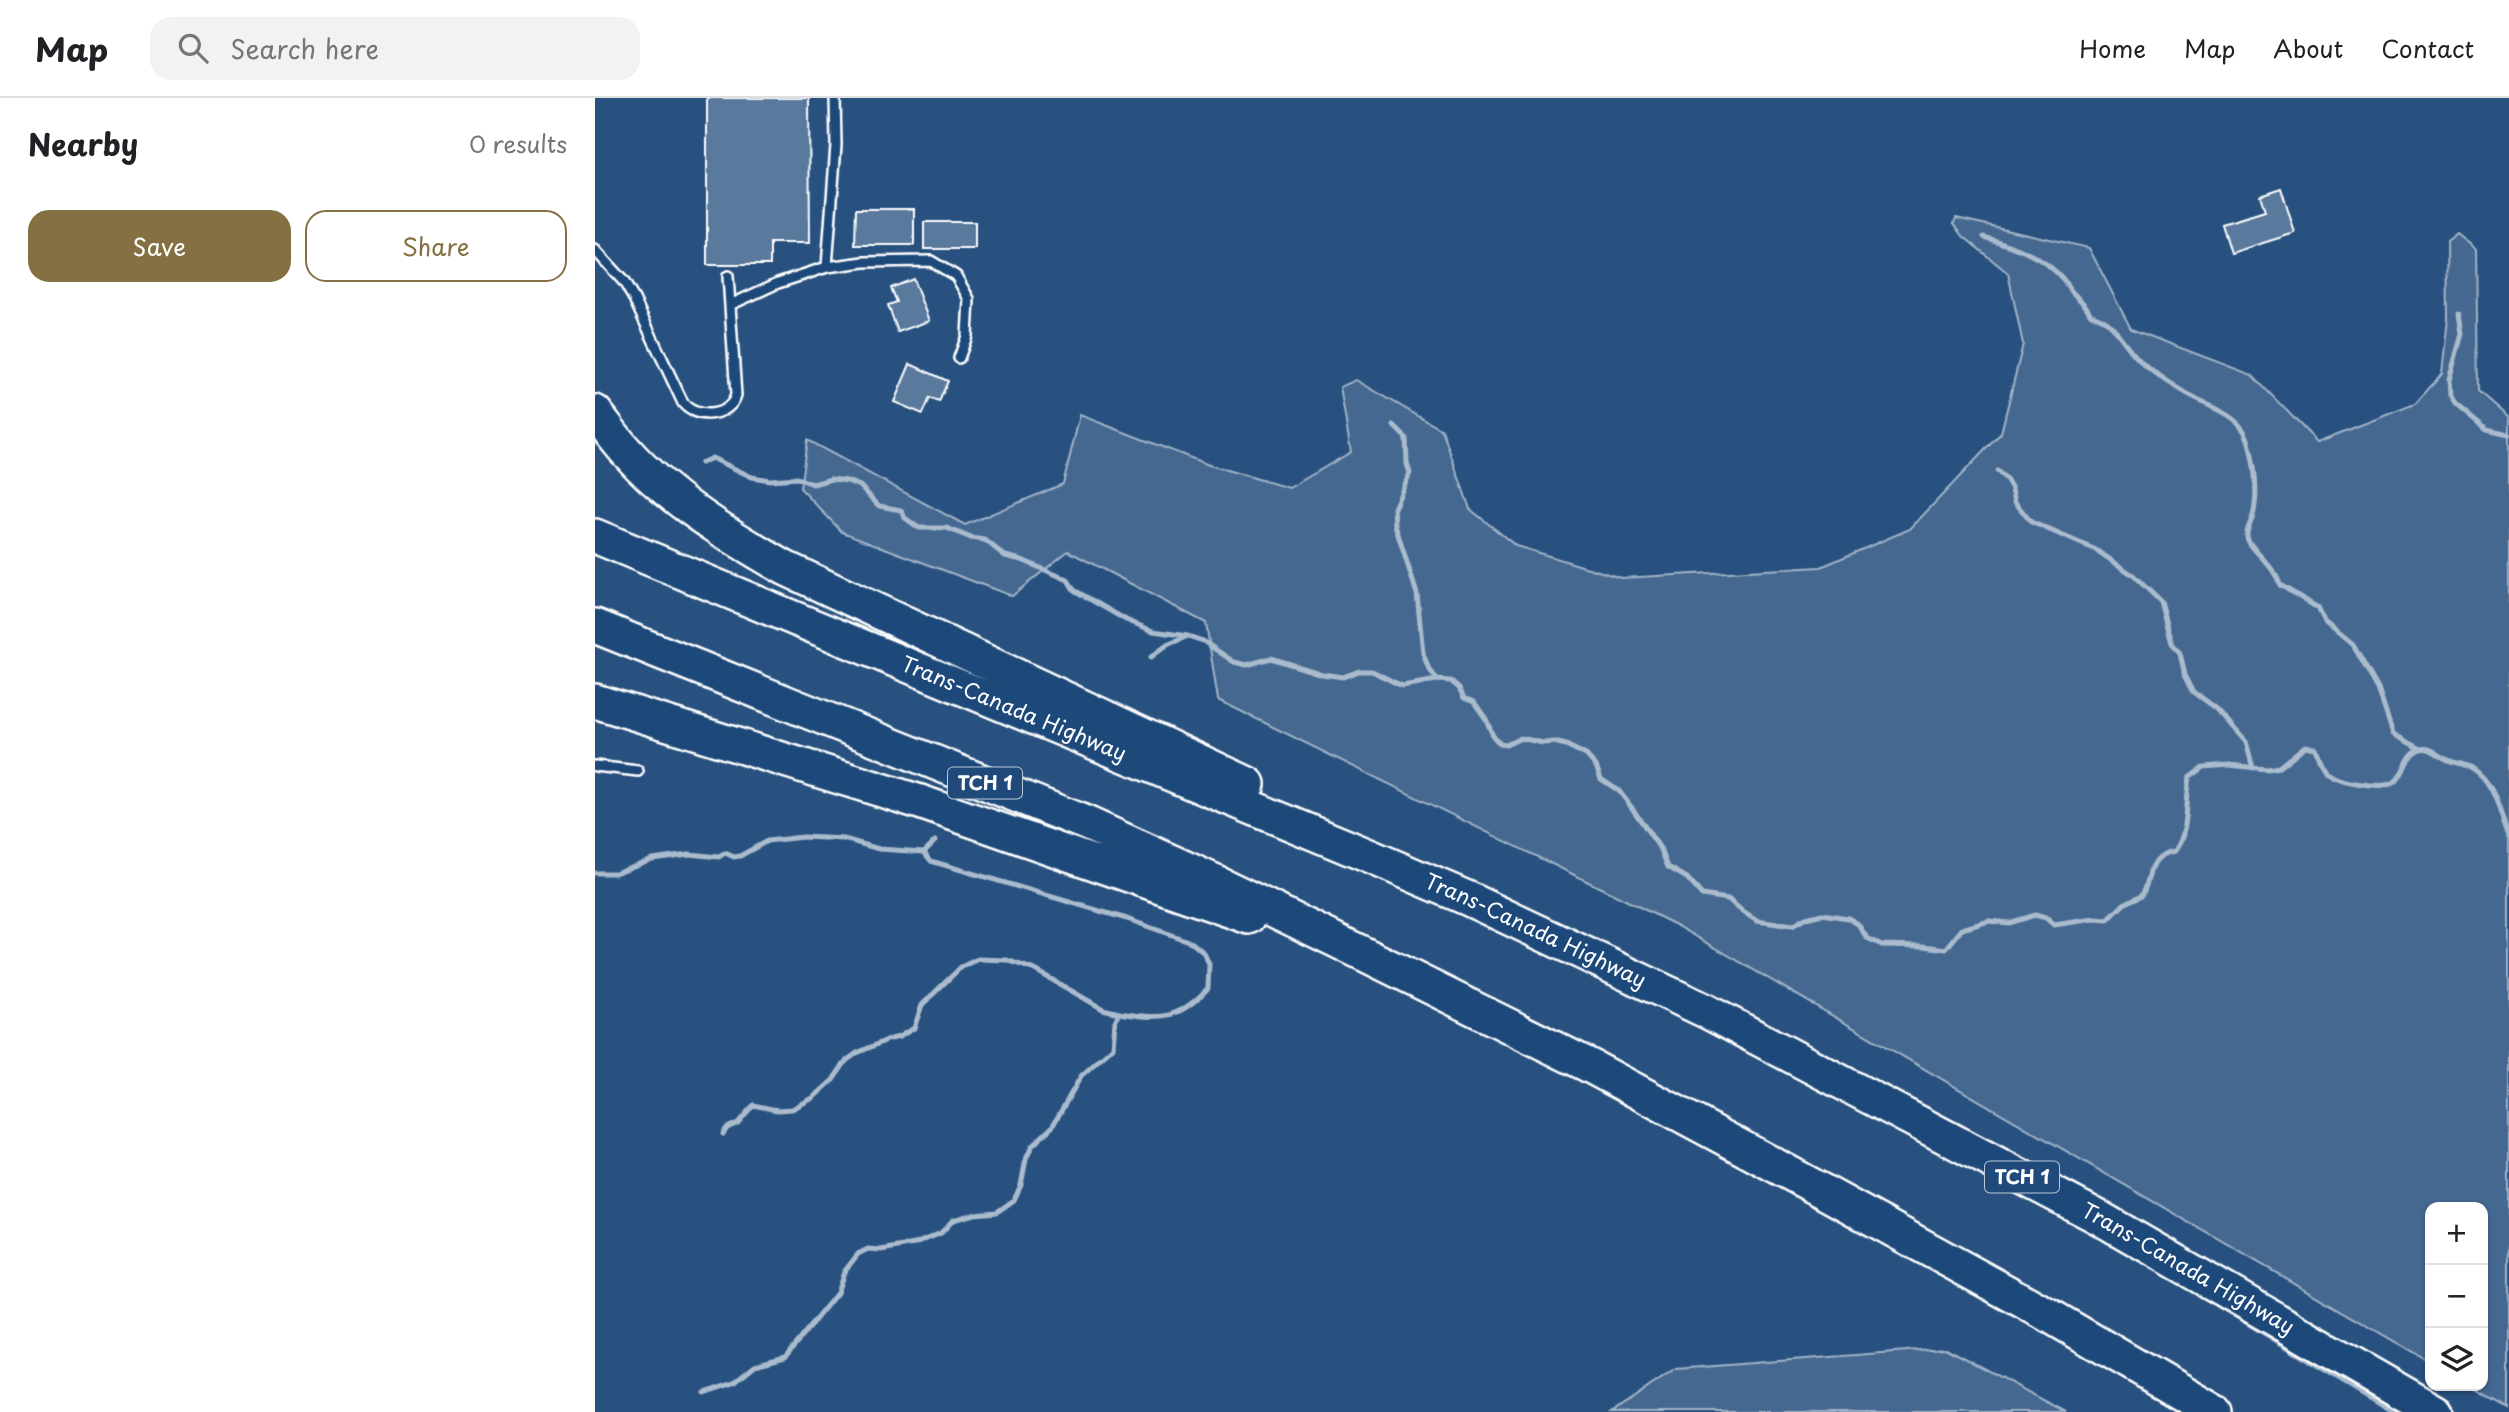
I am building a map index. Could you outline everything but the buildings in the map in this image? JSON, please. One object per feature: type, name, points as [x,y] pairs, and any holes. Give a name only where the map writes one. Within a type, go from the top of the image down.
[{"type":"highway","points":[[595,412],[625,450],[670,493],[721,531],[774,562],[1321,818],[1369,856]]},
{"type":"highway","name":"Trans-Canada Highway","points":[[595,536],[1369,856],[1469,899],[1706,1011],[2100,1218],[2436,1412]]},
{"type":"highway","name":"TCH 1","points":[[595,626],[1089,824],[1214,881],[1588,1065],[2053,1317],[2215,1412]]},
{"type":"highway","points":[[595,701],[920,802],[1065,851],[1190,898],[1368,956]]},
{"type":"lane","points":[[827,267],[836,145],[835,98]]},
{"type":"lane","points":[[595,250],[629,290],[683,403],[695,413],[717,413],[734,401],[736,386],[728,276]]},
{"type":"lane","points":[[730,304],[778,283],[827,267],[864,262],[931,261],[956,276],[969,299],[967,336],[959,358]]},
{"type":"lane","points":[[595,766],[639,771]]},
{"type":"shaded area","points":[[1956,218],[2089,248],[2131,329],[2252,375],[2317,442],[2415,404],[2442,374],[2448,318],[2447,242],[2457,234],[2476,249],[2478,391],[2509,418],[2509,1408],[2480,1391],[2488,1391],[2488,1202],[2425,1202],[2425,1359],[1676,925],[1218,700],[1206,623],[1068,551],[1012,596],[842,532],[800,488],[807,440],[965,525],[1063,484],[1080,415],[1209,465],[1289,488],[1351,452],[1340,387],[1356,380],[1442,430],[1470,509],[1516,546],[1621,578],[1821,567],[1910,529],[2001,433],[2023,344],[2008,273],[1963,236],[1954,223]]},
{"type":"shaded area","points":[[1945,1348],[2066,1412],[1612,1412],[1676,1369]]},
{"type":"waterway","points":[[1984,237],[2016,248],[2046,264],[2063,279],[2090,314],[2109,324],[2148,368],[2192,398],[2230,417],[2245,432],[2253,460],[2256,498],[2247,534],[2249,542],[2273,570],[2280,585],[2318,608],[2325,622],[2353,645],[2378,689],[2393,734],[2421,749]]},
{"type":"waterway","points":[[2459,314],[2462,334],[2449,380],[2450,395],[2455,403],[2487,430],[2509,435]]},
{"type":"waterway","points":[[1394,426],[1406,438],[1410,473],[1394,508],[1395,525],[1417,594],[1423,653],[1437,680]]},
{"type":"waterway","points":[[701,463],[712,458],[752,477],[770,480],[797,478],[813,484],[831,479],[847,481],[860,486],[879,506],[901,510],[905,518],[919,528],[947,528],[971,538],[985,540],[1005,556],[1022,560],[1068,580],[1074,590],[1126,620],[1153,631],[1203,641],[1234,662],[1247,665],[1271,658],[1322,674],[1343,677],[1359,671],[1372,671],[1402,686],[1437,680],[1451,681],[1459,688],[1464,698],[1474,702],[1500,744],[1506,745],[1521,738],[1543,743],[1554,742],[1586,755],[1596,766],[1601,779],[1619,791],[1632,808],[1661,850],[1668,867],[1687,878],[1702,895],[1728,899],[1757,921],[1792,926],[1806,918],[1822,914],[1848,918],[1858,924],[1867,938],[1882,945],[1946,949],[1962,929],[1989,921],[2008,923],[2035,915],[2046,918],[2054,925],[2095,919],[2108,920],[2124,904],[2142,895],[2154,862],[2165,854],[2174,852],[2184,825],[2189,778],[2204,767],[2279,767],[2305,746],[2315,748],[2321,764],[2331,776],[2359,783],[2393,783],[2413,753],[2422,749],[2429,749],[2472,768],[2492,790],[2509,837]]},
{"type":"waterway","points":[[1997,471],[2007,480],[2015,502],[2031,522],[2096,550],[2133,575],[2161,602],[2172,643],[2180,653],[2185,674],[2194,692],[2217,709],[2246,742],[2253,768]]},
{"type":"waterway","points":[[1151,657],[1167,645],[1188,636]]},
{"type":"waterway","points":[[595,873],[615,873],[652,859],[689,854],[719,857],[725,853],[734,857],[740,856],[767,841],[803,837],[844,839],[879,849],[924,852],[935,841]]},
{"type":"waterway","points":[[704,1392],[734,1382],[755,1365],[785,1357],[837,1293],[844,1272],[858,1254],[868,1249],[881,1250],[915,1244],[941,1233],[953,1220],[974,1214],[997,1212],[1014,1200],[1032,1146],[1052,1127],[1081,1076],[1113,1047],[1115,1021],[1119,1013],[1168,1015],[1187,1007],[1208,988],[1209,964],[1204,953],[1191,942],[1127,919],[931,861],[924,852]]},
{"type":"waterway","points":[[723,1134],[727,1128],[738,1123],[753,1105],[777,1110],[792,1109],[813,1098],[833,1080],[846,1061],[857,1053],[899,1037],[914,1028],[922,1005],[961,967],[978,959],[1007,960],[1035,970],[1103,1009],[1119,1013]]},
{"type":"waterway","points":[[2199,1294],[2395,1412]]}]
